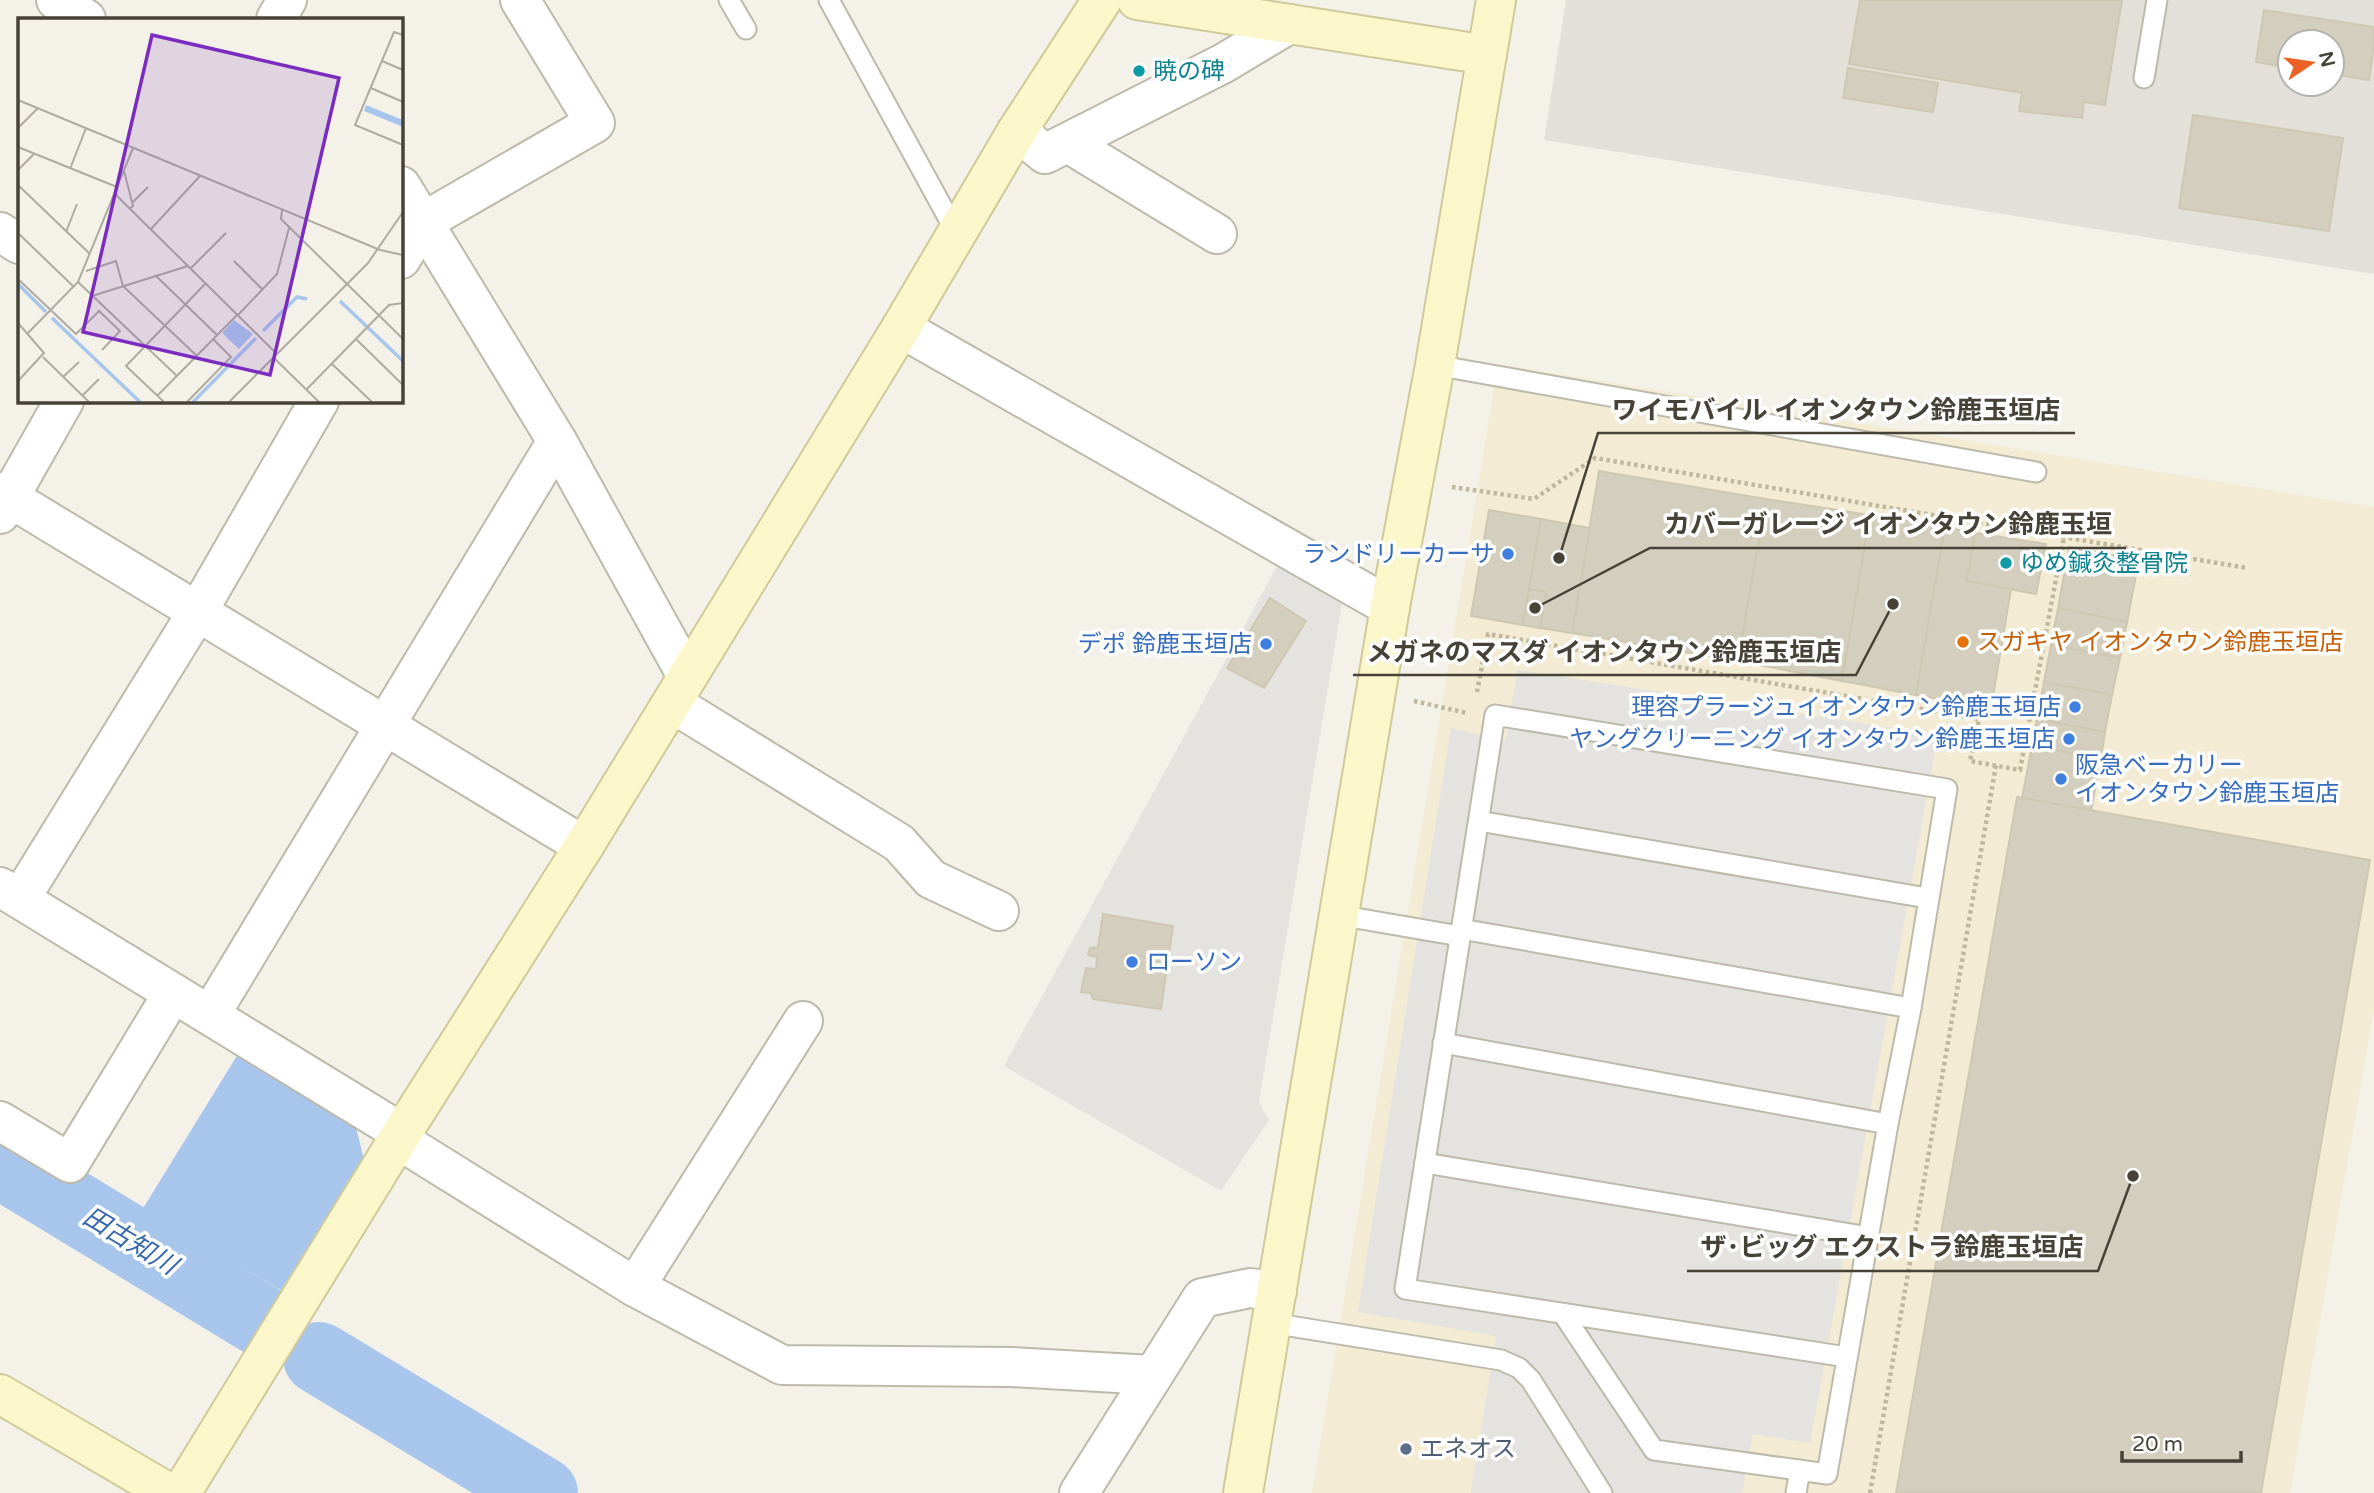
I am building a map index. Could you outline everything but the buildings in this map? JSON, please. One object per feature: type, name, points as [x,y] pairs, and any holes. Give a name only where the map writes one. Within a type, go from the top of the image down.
[{"type":"street","points":[[56,0],[84,18]]},
{"type":"street","points":[[277,18],[286,0],[297,18]]},
{"type":"street","points":[[402,257],[422,222],[595,123],[520,0]]},
{"type":"street","points":[[181,1493],[680,690],[901,328],[1017,131],[1102,0]]},
{"type":"street","points":[[1242,1493],[1375,692],[1435,366],[1496,0]]},
{"type":"street","points":[[1151,1],[1487,55]]},
{"type":"street","points":[[1017,131],[1045,154],[1224,63],[1289,24]]},
{"type":"street","points":[[1068,143],[1217,234]]},
{"type":"street","points":[[402,188],[557,441],[680,690],[899,843],[931,879],[999,911]]},
{"type":"street","points":[[0,232],[18,243]]},
{"type":"street","points":[[901,328],[1390,607]]},
{"type":"street","points":[[63,402],[3,501],[198,611],[584,846]]},
{"type":"street","points":[[318,402],[198,611],[10,893],[210,1015],[635,1287],[782,1365],[1011,1367],[1153,1375]]},
{"type":"street","points":[[210,1015],[557,441]]},
{"type":"street","points":[[0,1121],[70,1163],[173,993]]},
{"type":"street","points":[[635,1287],[803,1021]]},
{"type":"street","points":[[1079,1493],[1202,1298],[1250,1288],[1274,1307]]},
{"type":"street","points":[[0,1394],[150,1488]]},
{"type":"lane","points":[[729,0],[746,29]]},
{"type":"lane","points":[[828,0],[957,234]]},
{"type":"lane","points":[[2144,78],[2157,0]]},
{"type":"lane","points":[[1435,366],[2036,472]]},
{"type":"lane","points":[[1563,1314],[1654,1450],[1827,1474],[1911,1008],[1947,789],[1495,715],[1405,1289],[1847,1357]]},
{"type":"lane","points":[[1479,821],[1927,898]]},
{"type":"lane","points":[[1338,915],[1911,1008]]},
{"type":"lane","points":[[1443,1043],[1888,1124]]},
{"type":"lane","points":[[1425,1163],[1869,1237]]},
{"type":"lane","points":[[1274,1307],[1501,1360],[1519,1368],[1531,1380],[1602,1493]]},
{"type":"lane","points":[[1796,1493],[1800,1470]]},
{"type":"path","points":[[1413,482],[1534,499],[1595,458],[2247,568]]},
{"type":"path","points":[[1475,701],[1488,634],[1979,719],[1970,761],[2020,770],[2064,537]]},
{"type":"path","points":[[1375,692],[1473,715]]},
{"type":"path","points":[[1870,1493],[1996,765]]},
{"type":"shaded area","points":[[1566,0],[2374,0],[2374,274],[1544,140]]},
{"type":"shaded area","points":[[1498,364],[2374,507],[2374,1010],[2290,1493],[1312,1493]]},
{"type":"shaded area","points":[[1277,566],[1342,604],[1259,1102],[1269,1120],[1221,1191],[1004,1066]]},
{"type":"shaded area","points":[[1518,670],[1938,735],[1810,1443],[1753,1434],[1742,1493],[1471,1493],[1496,1336],[1358,1312],[1451,728],[1505,741]]},
{"type":"water","points":[[238,1054],[355,1123],[364,1160],[281,1290],[142,1210]]},
{"type":"waterway","name":"田古知川","points":[[0,1162],[260,1320]]},
{"type":"waterway","name":"田古知川","points":[[319,1358],[542,1493]]},
{"type":"place","name":"暁の碑","points":[[1139,71]]},
{"type":"place","name":"ランドリーカーサ","points":[[1508,554]]},
{"type":"place","name":"ワイモバイル イオンタウン鈴鹿玉垣店","points":[[1559,558]]},
{"type":"place","name":"ゆめ鍼灸整骨院","points":[[2006,563]]},
{"type":"place","name":"メガネのマスダ イオンタウン鈴鹿玉垣店","points":[[1893,604]]},
{"type":"place","name":"カバーガレージ イオンタウン鈴鹿玉垣","points":[[1535,608]]},
{"type":"place","name":"スガキヤ イオンタウン鈴鹿玉垣店","points":[[1963,642]]},
{"type":"place","name":"デポ 鈴鹿玉垣店","points":[[1266,644]]},
{"type":"place","name":"理容プラージュイオンタウン鈴鹿玉垣店","points":[[2075,707]]},
{"type":"place","name":"ヤングクリーニング イオンタウン鈴鹿玉垣店","points":[[2069,739]]},
{"type":"place","name":"阪急ベーカリー イオンタウン鈴鹿玉垣店","points":[[2061,779]]},
{"type":"place","name":"ローソン","points":[[1132,962]]},
{"type":"place","name":"ザ･ビッグ エクストラ鈴鹿玉垣店","points":[[2133,1176]]},
{"type":"place","name":"エネオス","points":[[1406,1449]]}]
